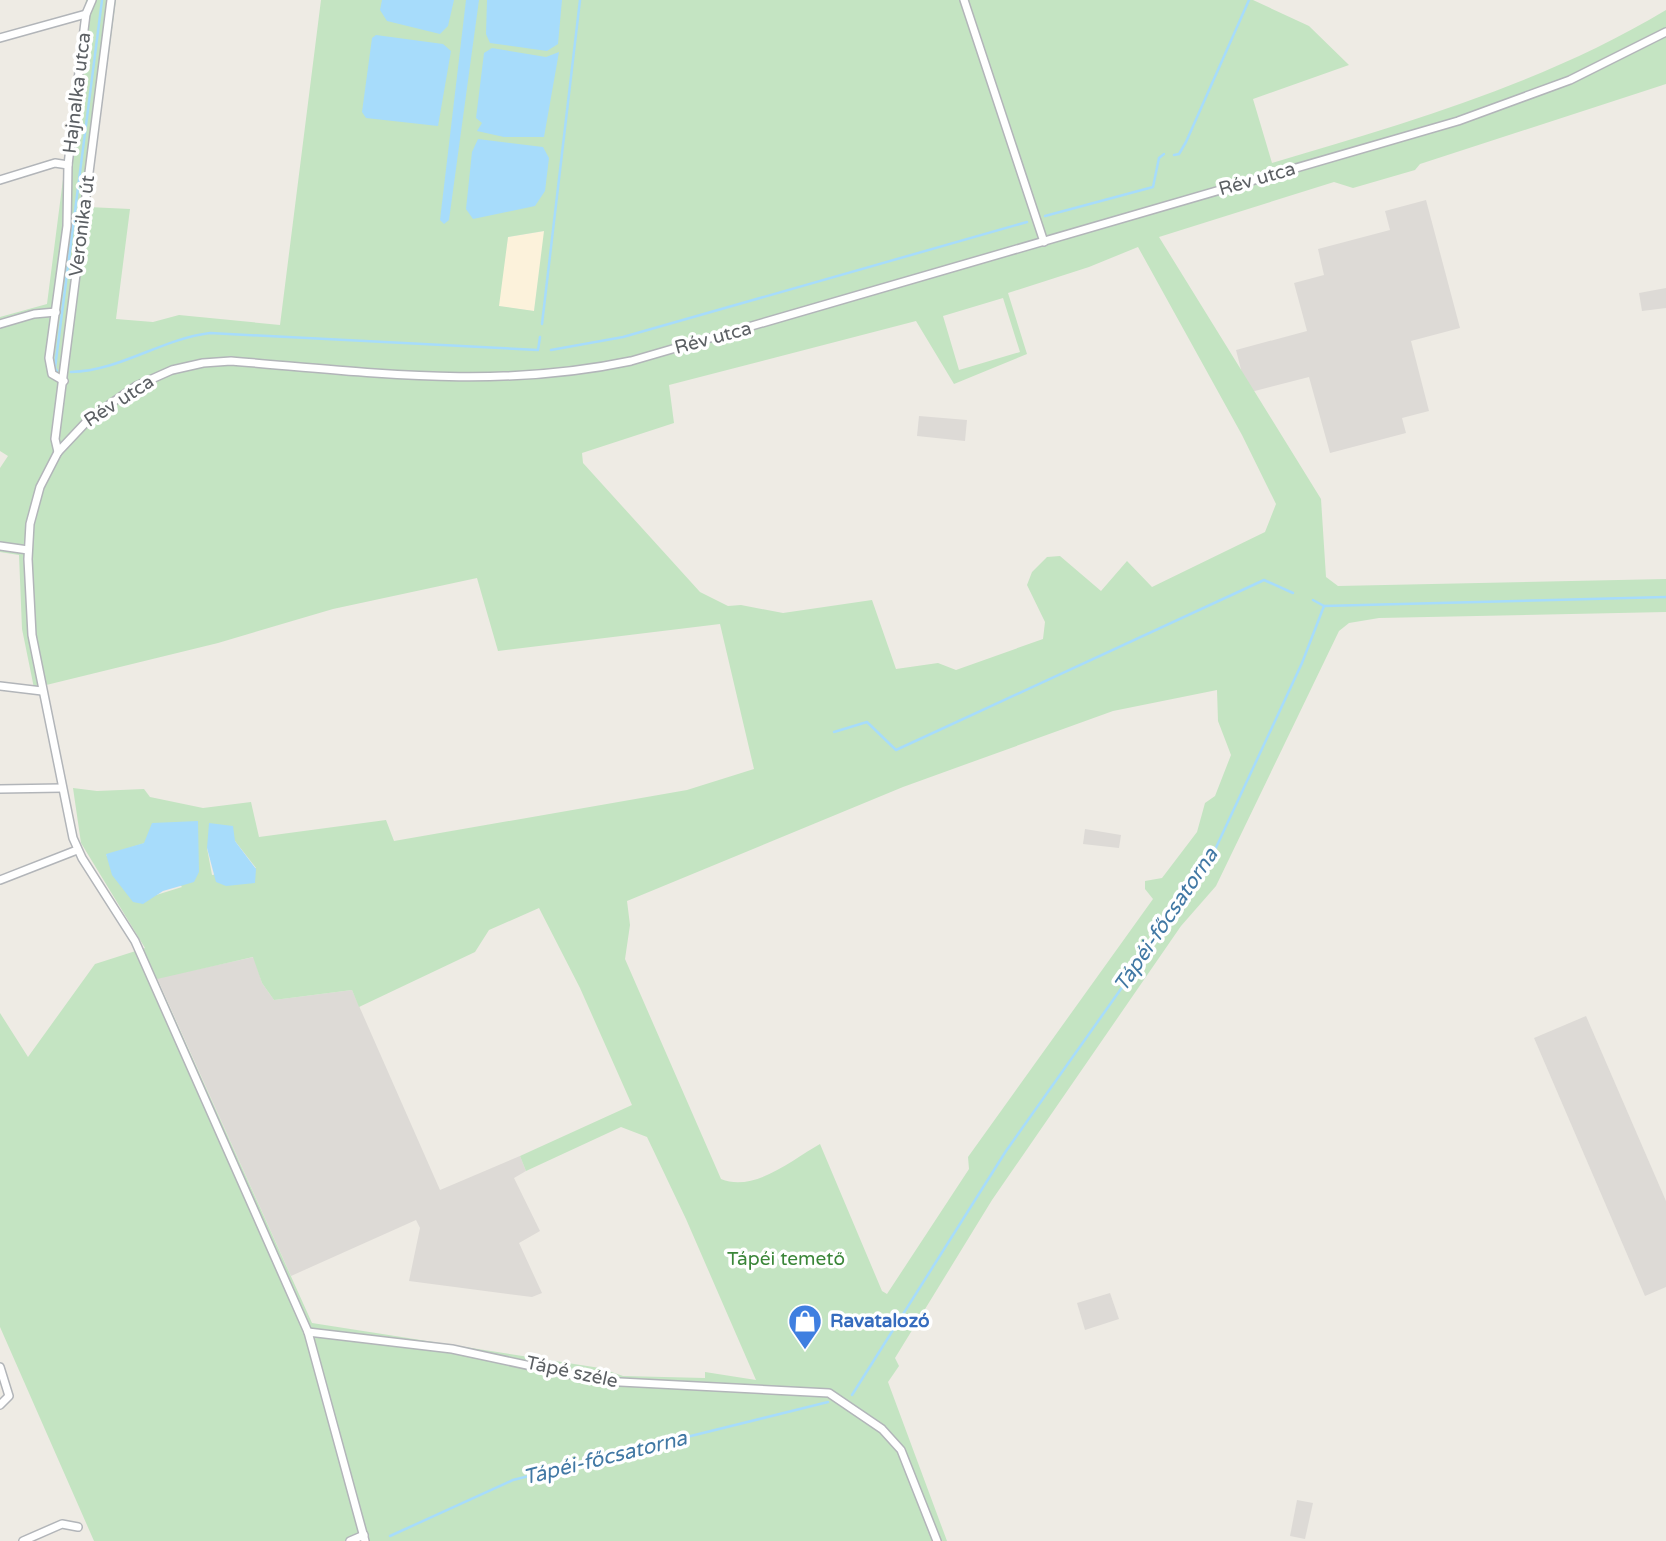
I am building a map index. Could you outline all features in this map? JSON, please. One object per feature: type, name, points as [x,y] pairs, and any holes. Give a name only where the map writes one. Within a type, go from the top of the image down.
[{"type":"street","name":"Hajnalka utca","points":[[64,381],[57,380],[48,367],[67,226],[68,165],[86,13],[92,0]]},
{"type":"street","name":"Veronika út","points":[[58,452],[55,439],[111,0]]},
{"type":"street","points":[[964,0],[1044,242]]},
{"type":"street","points":[[0,38],[86,13]]},
{"type":"street","name":"Rév utca","points":[[365,1538],[307,1332],[135,941],[78,850],[55,757],[31,625],[28,550],[36,499],[58,452],[90,418],[136,386],[172,370],[203,363],[231,361],[483,379],[586,370],[757,326],[1514,103],[1596,69],[1666,32]]},
{"type":"street","points":[[0,180],[55,163],[68,165]]},
{"type":"street","points":[[0,324],[34,314],[55,312]]},
{"type":"street","points":[[0,546],[28,550]]},
{"type":"street","points":[[0,686],[42,691]]},
{"type":"street","points":[[0,789],[62,788]]},
{"type":"street","points":[[0,880],[78,850]]},
{"type":"street","name":"Tápé széle","points":[[307,1332],[452,1349],[601,1381],[819,1391],[837,1396],[882,1429],[901,1450],[936,1541]]},
{"type":"street","points":[[0,1367],[9,1396],[0,1405]]},
{"type":"street","points":[[23,1541],[62,1524],[78,1527]]},
{"type":"street","points":[[350,1541],[365,1538]]},
{"type":"shaded area","points":[[1426,200],[1460,328],[1411,341],[1429,411],[1402,418],[1406,433],[1330,453],[1309,377],[1247,393],[1236,350],[1307,331],[1294,283],[1324,275],[1318,249],[1390,230],[1385,211]]},
{"type":"shaded area","points":[[545,231],[534,311],[498,306],[508,237]]},
{"type":"shaded area","points":[[1666,288],[1666,308],[1642,311],[1639,293]]},
{"type":"shaded area","points":[[919,416],[967,420],[965,441],[917,436]]},
{"type":"shaded area","points":[[1085,829],[1121,835],[1119,848],[1083,844]]},
{"type":"shaded area","points":[[254,957],[262,983],[274,1000],[352,990],[440,1190],[520,1156],[526,1171],[514,1178],[540,1231],[519,1243],[542,1293],[532,1297],[409,1281],[420,1228],[416,1220],[291,1276],[157,978]]},
{"type":"shaded area","points":[[1586,1016],[1666,1201],[1666,1287],[1645,1296],[1534,1038]]},
{"type":"shaded area","points":[[1110,1293],[1119,1319],[1085,1330],[1077,1303]]},
{"type":"shaded area","points":[[1297,1500],[1313,1503],[1305,1539],[1290,1536]]},
{"type":"green space","name":"Tápéi temető","points":[[86,0],[116,0],[88,207],[130,209],[116,319],[153,322],[179,315],[280,325],[321,0],[1253,0],[1309,26],[1349,65],[1253,99],[1272,163],[1424,116],[1523,80],[1620,36],[1666,10],[1666,84],[1420,164],[1415,170],[1353,188],[1334,182],[1159,237],[1321,499],[1326,577],[1338,586],[1666,579],[1666,612],[1379,618],[1349,623],[1339,631],[1216,886],[1181,926],[992,1200],[895,1358],[899,1366],[888,1382],[947,1541],[94,1541],[0,1327],[0,1013],[28,1057],[95,964],[145,948],[81,843],[73,788],[97,791],[144,789],[150,797],[203,808],[251,802],[259,837],[386,820],[394,841],[687,790],[754,769],[720,624],[498,651],[477,578],[333,609],[218,643],[34,688],[22,629],[19,555],[0,552],[0,468],[8,456],[0,451],[0,317],[47,304]],"holes":[[[544,231],[534,311],[499,306],[508,237]],[[1138,247],[1242,435],[1276,504],[1265,532],[1152,587],[1127,561],[1101,591],[1060,556],[1047,557],[1032,572],[1027,585],[1045,622],[1043,639],[956,670],[938,663],[896,669],[872,600],[783,613],[741,605],[728,606],[700,592],[583,463],[582,453],[674,423],[669,385],[916,321],[954,384],[1027,354],[1008,293],[1089,267]],[[1003,298],[1020,352],[959,370],[943,316]],[[1217,690],[1218,721],[1231,755],[1215,796],[1205,803],[1197,832],[1162,878],[1145,881],[1145,889],[1153,899],[968,1157],[969,1169],[887,1294],[882,1291],[820,1144],[760,1178],[747,1182],[721,1179],[625,959],[630,925],[627,901],[903,787],[1113,711]],[[235,841],[256,868],[212,875],[207,848]],[[145,843],[182,887],[153,896],[106,855]],[[539,908],[580,988],[632,1105],[520,1156],[526,1171],[621,1127],[647,1137],[756,1380],[705,1372],[705,1378],[623,1376],[600,1368],[312,1323],[157,979],[253,957],[262,983],[274,1000],[352,990],[359,1007],[475,952],[489,930]]]},
{"type":"water","points":[[382,0],[454,0],[448,26],[440,34],[387,21],[380,10]]},
{"type":"water","points":[[466,0],[479,0],[449,220],[444,224],[440,220]]},
{"type":"water","points":[[487,0],[562,0],[558,44],[547,51],[490,43],[486,34]]},
{"type":"water","points":[[376,35],[443,44],[451,51],[438,126],[366,118],[362,112],[372,38]]},
{"type":"water","points":[[492,48],[546,57],[559,52],[544,137],[504,137],[477,131],[482,123],[476,118],[484,53]]},
{"type":"water","points":[[478,139],[543,147],[549,158],[545,191],[535,206],[473,219],[466,209],[472,152]]},
{"type":"water","points":[[198,821],[199,872],[194,882],[163,891],[143,904],[133,902],[112,875],[106,854],[144,843],[152,823]]},
{"type":"water","points":[[209,823],[233,826],[235,841],[256,869],[255,883],[226,886],[216,882],[207,848]]},
{"type":"waterway","points":[[57,371],[55,368],[102,0]]},
{"type":"waterway","points":[[542,324],[580,0]]},
{"type":"waterway","points":[[1174,155],[1179,154],[1186,142],[1249,0]]},
{"type":"waterway","points":[[1045,216],[1153,187],[1159,158],[1164,154]]},
{"type":"waterway","points":[[551,350],[623,337],[1027,222]]},
{"type":"waterway","points":[[71,372],[124,361],[174,341],[210,333],[538,350],[540,337]]},
{"type":"waterway","points":[[834,732],[867,722],[896,750],[1264,580],[1293,593]]},
{"type":"waterway","name":"Tápéi-főcsatorna","points":[[1313,600],[1324,606],[1666,597]]},
{"type":"waterway","name":"Tápéi-főcsatorna","points":[[852,1395],[1006,1151],[1206,869],[1302,663],[1324,606]]},
{"type":"waterway","name":"Tápéi-főcsatorna","points":[[390,1536],[513,1480],[828,1402]]},
{"type":"place","name":"Ravatalozó","points":[[805,1351]]}]
